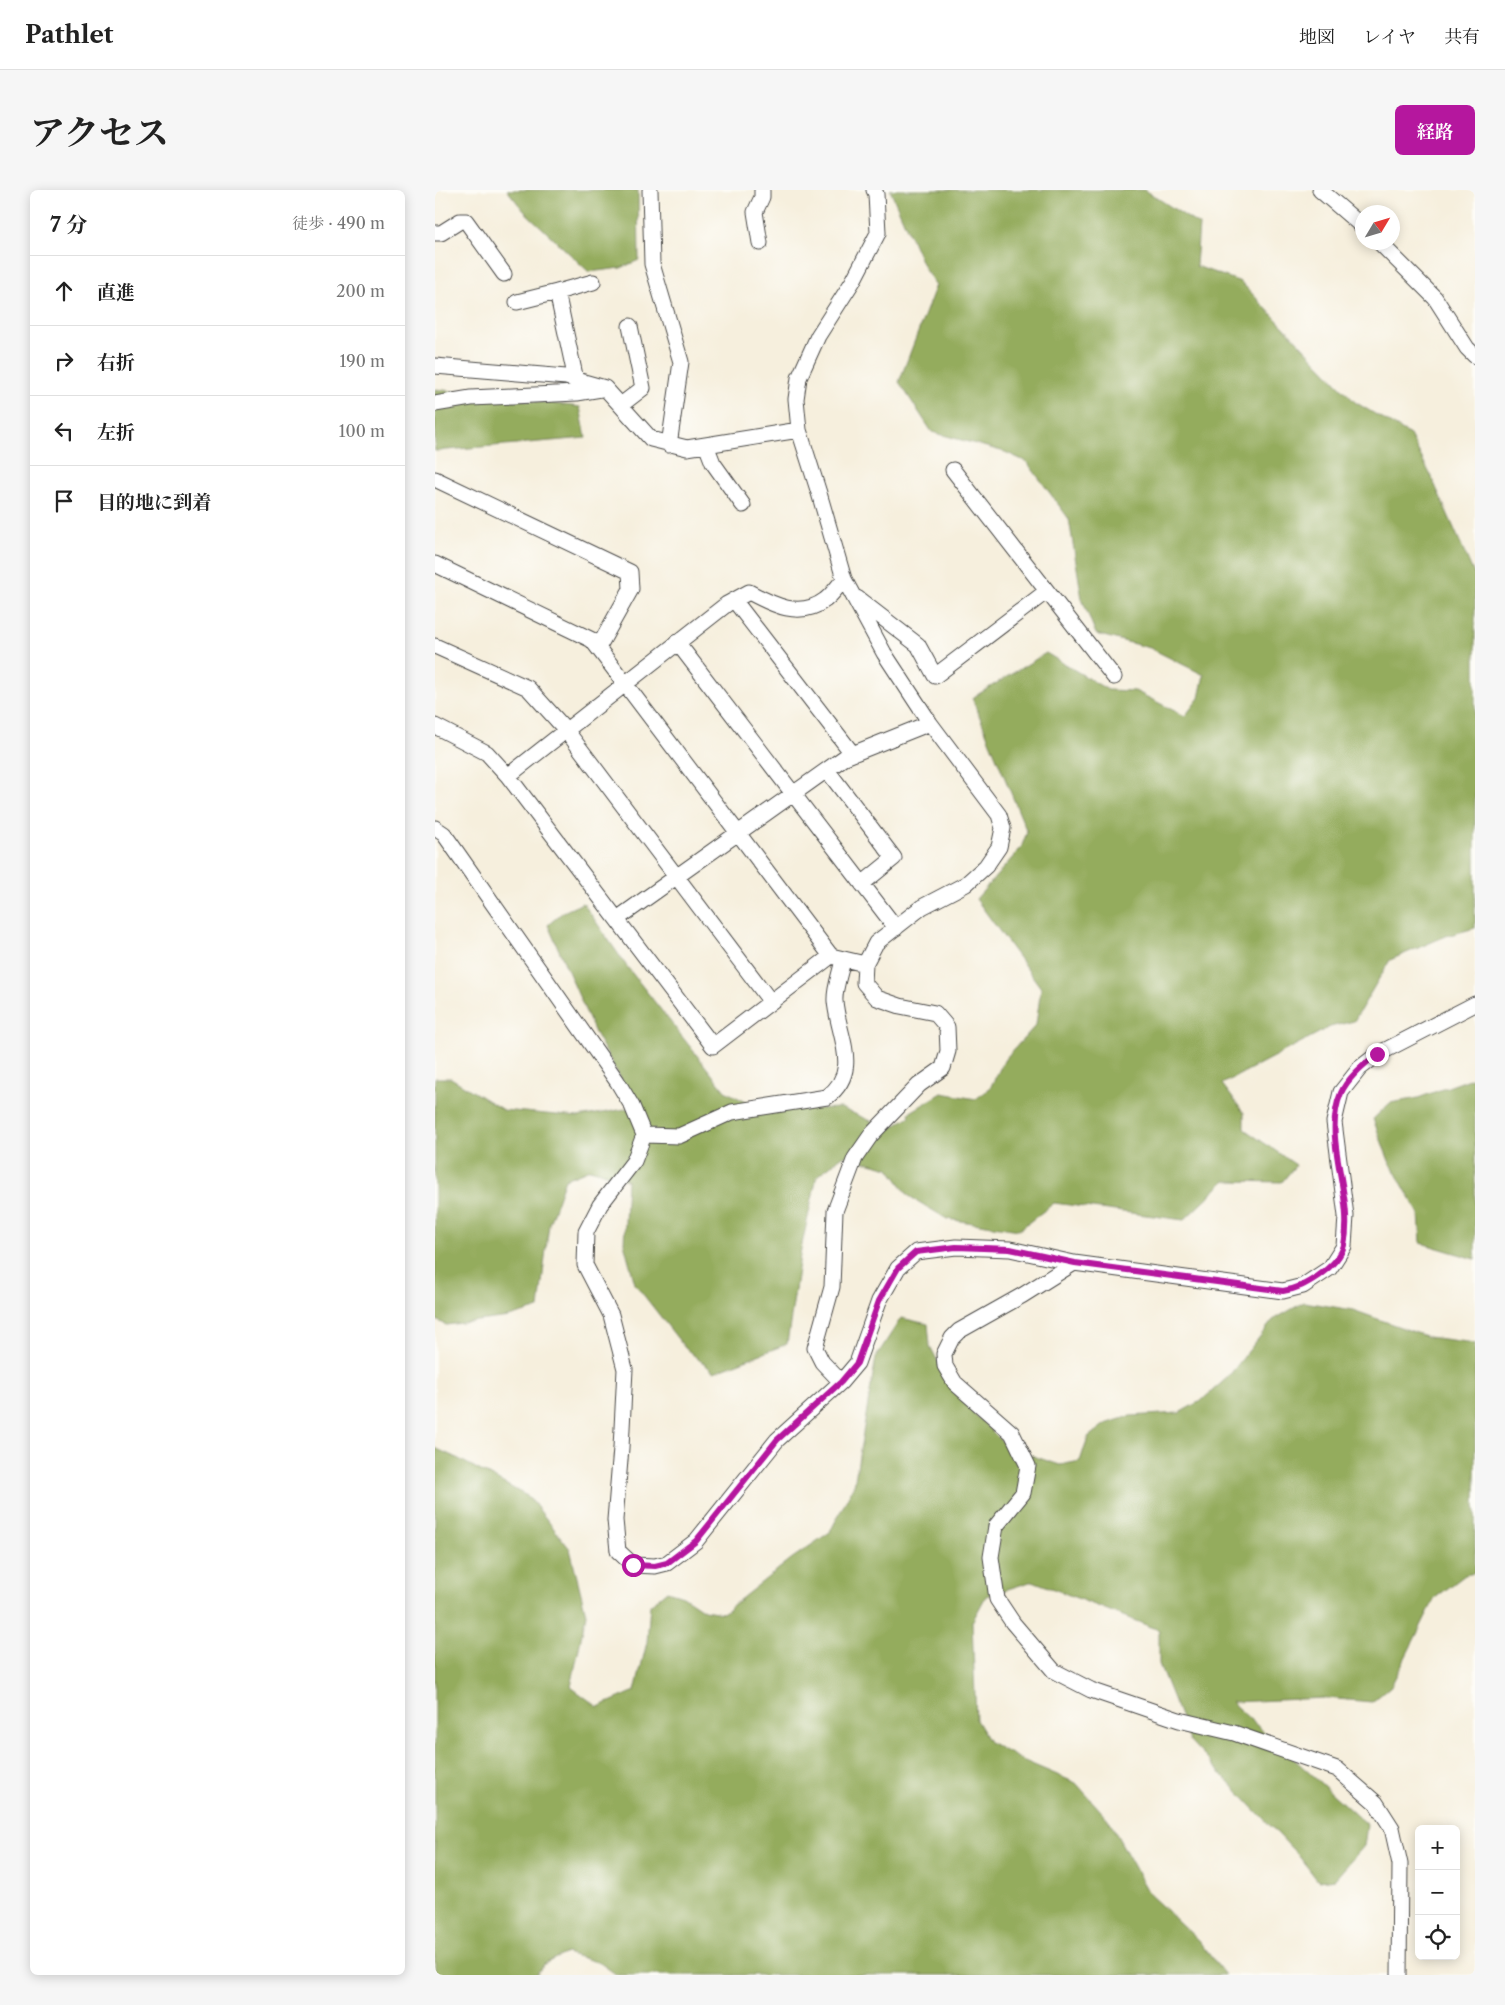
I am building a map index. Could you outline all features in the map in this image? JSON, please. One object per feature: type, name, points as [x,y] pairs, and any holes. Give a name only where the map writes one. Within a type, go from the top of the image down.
[{"type":"street","points":[[650,190],[652,264],[681,362],[669,445]]},
{"type":"street","points":[[760,243],[755,212],[762,197],[762,190]]},
{"type":"street","points":[[841,1382],[822,1362],[815,1348],[832,1286],[835,1211],[855,1158],[871,1135],[919,1085],[943,1068],[948,1051],[947,1027],[935,1014],[900,1006],[877,998],[864,983],[865,964],[876,943],[922,907],[966,884],[986,866],[999,847],[1003,828],[999,815],[929,723],[884,653],[844,579],[799,430],[796,399],[799,378],[818,336],[853,281],[878,233],[876,194],[874,190]]},
{"type":"street","points":[[1320,190],[1355,220]]},
{"type":"street","points":[[435,233],[441,233],[460,221],[466,222],[504,274]]},
{"type":"street","points":[[1387,250],[1435,298],[1467,348],[1475,356]]},
{"type":"street","points":[[517,302],[593,282]]},
{"type":"street","points":[[557,292],[576,380]]},
{"type":"street","points":[[621,405],[643,388],[630,326]]},
{"type":"street","points":[[435,366],[566,377],[605,388],[651,439],[669,445],[687,448],[799,430]]},
{"type":"street","points":[[435,404],[471,398],[577,393],[605,388]]},
{"type":"street","points":[[706,445],[713,463],[743,505]]},
{"type":"street","points":[[953,470],[1114,677]]},
{"type":"street","points":[[435,479],[630,572],[631,589],[598,648]]},
{"type":"street","points":[[435,564],[592,640],[738,833],[837,958],[865,964]]},
{"type":"street","points":[[508,776],[677,642],[734,600],[749,592],[775,606],[804,610],[825,600],[844,579]]},
{"type":"street","points":[[852,594],[918,645],[935,676],[1047,592]]},
{"type":"street","points":[[734,600],[852,753]]},
{"type":"street","points":[[677,642],[896,928]]},
{"type":"street","points":[[435,646],[528,688],[566,730],[771,1002]]},
{"type":"street","points":[[617,919],[852,753],[929,723]]},
{"type":"street","points":[[435,726],[487,753],[508,776],[713,1046],[771,1002],[837,958]]},
{"type":"street","points":[[827,770],[894,858],[862,884]]},
{"type":"street","points":[[435,828],[444,834],[617,1081],[632,1106],[644,1135],[634,1161],[600,1205],[586,1232],[585,1266],[611,1315],[625,1369],[615,1520],[619,1551],[633,1565],[655,1566],[667,1563],[696,1541],[777,1440],[841,1382],[857,1363],[879,1301],[898,1268],[916,1252],[956,1247],[1010,1249],[1075,1263],[1283,1291],[1303,1286],[1330,1268],[1344,1246],[1345,1216],[1334,1122],[1341,1092],[1360,1068],[1377,1054],[1475,1004]]},
{"type":"street","points":[[644,1135],[679,1136],[732,1112],[827,1097],[838,1088],[847,1067],[835,999],[837,958]]},
{"type":"street","points":[[1075,1263],[959,1331],[951,1338],[944,1354],[945,1366],[955,1383],[1012,1433],[1028,1466],[1023,1493],[996,1526],[991,1557],[997,1599],[1013,1623],[1054,1671],[1084,1686],[1179,1720],[1234,1733],[1337,1769],[1376,1802],[1392,1828],[1400,1864],[1399,1975]]},
{"type":"green space","points":[[507,190],[638,190],[639,260],[621,268],[589,272],[524,211]]},
{"type":"green space","points":[[890,190],[1145,190],[1199,225],[1196,266],[1241,282],[1355,402],[1410,435],[1431,476],[1475,576],[1475,928],[1446,936],[1390,960],[1354,1021],[1330,1027],[1222,1084],[1244,1113],[1244,1129],[1296,1165],[1282,1182],[1225,1181],[1184,1220],[1054,1203],[1019,1230],[947,1219],[909,1196],[889,1168],[843,1156],[817,1176],[801,1249],[787,1344],[714,1372],[685,1348],[635,1284],[624,1243],[627,1180],[590,1169],[565,1179],[549,1224],[539,1308],[509,1317],[446,1325],[435,1319],[435,1078],[451,1078],[503,1110],[578,1117],[637,1107],[595,1033],[548,925],[563,912],[583,903],[628,968],[725,1091],[752,1105],[773,1110],[841,1108],[890,1129],[910,1116],[909,1113],[942,1093],[976,1099],[990,1088],[1005,1059],[1036,1025],[1041,988],[976,899],[1021,848],[1027,832],[972,698],[1046,653],[1108,690],[1135,691],[1185,716],[1199,698],[1204,675],[1150,648],[1096,634],[1082,599],[1069,519],[1027,462],[1005,452],[932,432],[899,382],[936,285],[925,270]]},
{"type":"green space","points":[[435,389],[580,407],[586,438],[435,451]]},
{"type":"green space","points":[[1475,1077],[1475,1259],[1421,1243],[1419,1214],[1389,1161],[1373,1119],[1390,1103],[1418,1098]]},
{"type":"green space","points":[[1304,1302],[1353,1310],[1428,1337],[1475,1343],[1475,1573],[1465,1575],[1435,1598],[1391,1686],[1372,1702],[1326,1698],[1231,1702],[1367,1825],[1364,1846],[1335,1879],[1318,1881],[1298,1855],[1190,1741],[1159,1664],[1159,1630],[1033,1581],[986,1596],[972,1622],[976,1720],[989,1742],[1020,1759],[1076,1783],[1108,1819],[1150,1895],[1198,1940],[1225,1975],[617,1975],[600,1963],[566,1953],[544,1964],[536,1975],[435,1975],[435,1448],[529,1497],[570,1549],[586,1614],[571,1687],[598,1707],[635,1691],[647,1642],[650,1605],[667,1591],[683,1596],[704,1610],[723,1613],[791,1559],[830,1532],[854,1485],[876,1357],[901,1318],[928,1324],[930,1346],[954,1393],[1009,1448],[1060,1465],[1080,1461],[1088,1437],[1105,1424],[1130,1416],[1179,1413],[1202,1400],[1228,1377],[1273,1320]]},
{"type":"route","points":[[633,1565],[655,1566],[667,1563],[696,1541],[777,1440],[841,1382],[857,1363],[879,1301],[898,1268],[916,1252],[956,1247],[1010,1249],[1075,1263],[1283,1291],[1294,1290],[1303,1286],[1330,1268],[1344,1246],[1345,1216],[1334,1122],[1341,1092],[1360,1068],[1377,1054]]}]
